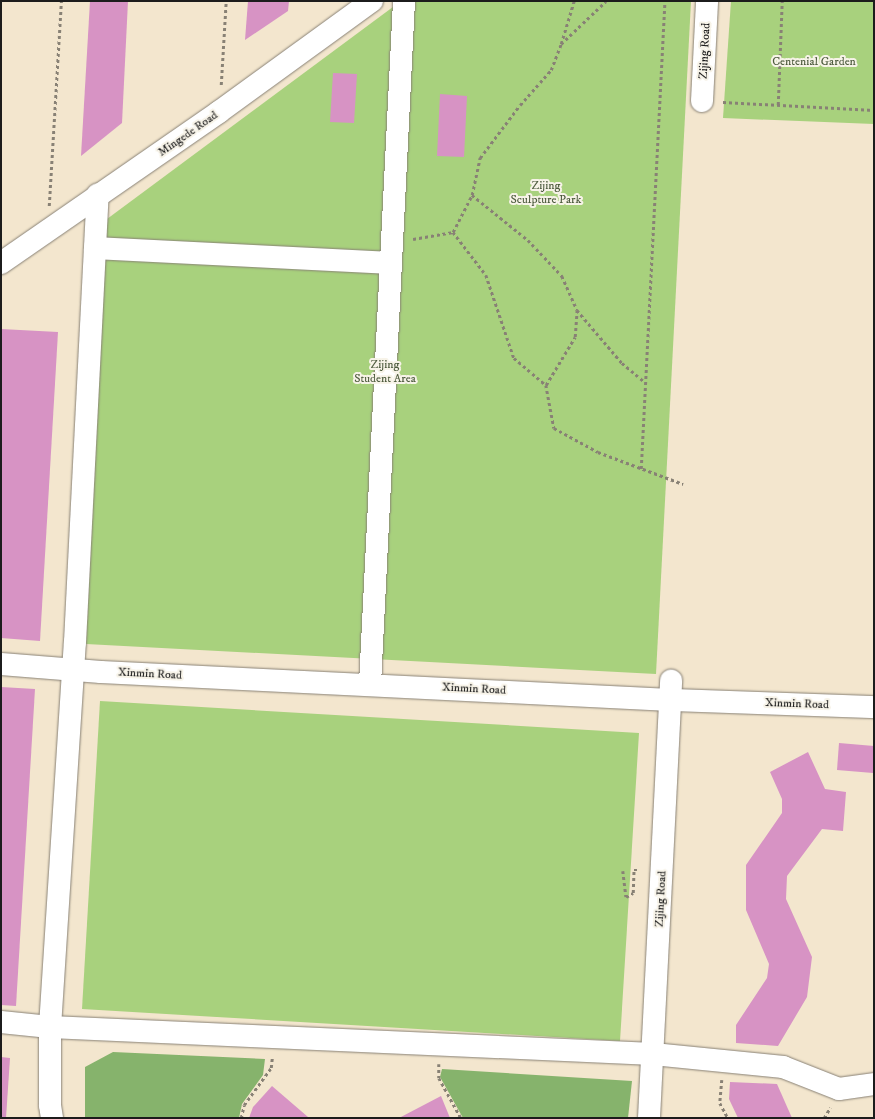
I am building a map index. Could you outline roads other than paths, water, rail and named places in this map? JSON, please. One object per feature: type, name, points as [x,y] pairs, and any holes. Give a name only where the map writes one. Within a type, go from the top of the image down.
[{"type":"street","name":"Mingede Road","points":[[1,263],[220,112],[372,1]]},
{"type":"street","points":[[370,684],[404,1]]},
{"type":"street","name":"Zijing Road","points":[[702,101],[707,1]]},
{"type":"street","points":[[52,1118],[50,1105],[50,1027],[74,670],[98,195]]},
{"type":"street","points":[[95,248],[392,253]]},
{"type":"street","name":"Xinmin Road","points":[[1,664],[74,670],[370,684],[671,690],[874,706]]},
{"type":"street","name":"Zijing Road","points":[[649,1118],[671,690]]},
{"type":"street","points":[[1,1022],[50,1027],[273,1035],[653,1054],[783,1067],[839,1089],[874,1084]]},
{"type":"park label","name":"Centenial Garden","points":[[814,62]]},
{"type":"park label","name":"Zijing Sculpture Park","points":[[546,193]]},
{"type":"park label","name":"Zijing Student Area","points":[[385,372]]}]
